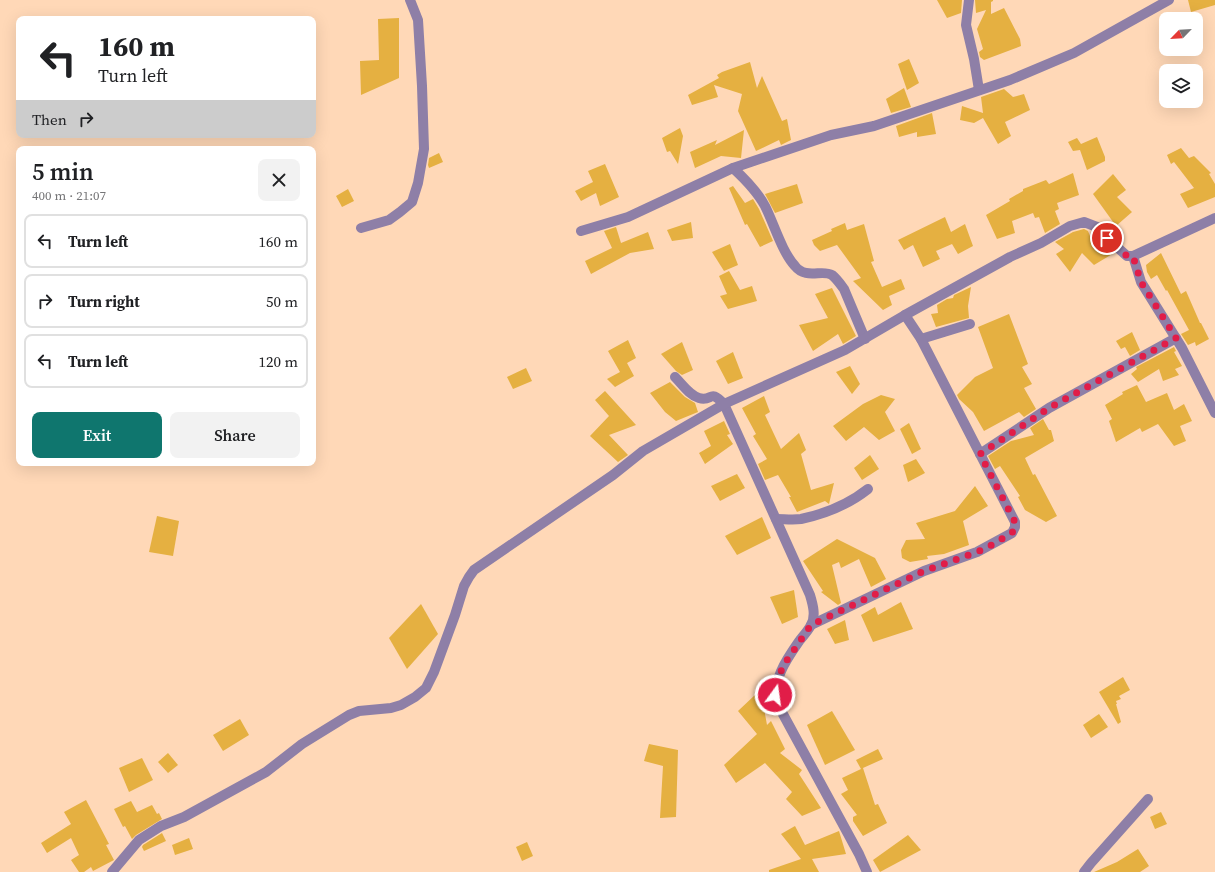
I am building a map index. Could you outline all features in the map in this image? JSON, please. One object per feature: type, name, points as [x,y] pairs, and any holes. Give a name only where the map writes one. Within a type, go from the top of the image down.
[{"type":"street","points":[[361,228],[389,220],[400,212],[412,202],[418,183],[424,149],[422,86],[418,20],[410,0]]},
{"type":"street","points":[[969,0],[966,25],[979,90]]},
{"type":"street","points":[[581,231],[628,218],[733,168],[831,135],[874,126],[1010,80],[1074,54],[1169,0]]},
{"type":"street","points":[[733,168],[750,184],[764,205],[788,257],[796,268],[801,272],[831,275],[839,282],[844,290],[865,340]]},
{"type":"street","points":[[112,872],[139,840],[161,826],[184,817],[266,772],[302,744],[349,715],[368,710],[391,708],[401,704],[426,688],[434,672],[456,615],[464,586],[474,570],[613,475],[643,451],[724,404],[865,340],[904,315],[1010,257],[1041,243],[1070,226],[1084,222],[1097,227],[1127,256],[1133,256],[1215,218]]},
{"type":"street","points":[[1133,256],[1141,282],[1182,348],[1215,413]]},
{"type":"street","points":[[811,625],[924,571],[977,552],[1012,533],[1015,527],[1015,522],[921,339],[904,315]]},
{"type":"street","points":[[921,339],[970,324]]},
{"type":"street","points":[[980,454],[1049,408],[1176,338]]},
{"type":"street","points":[[675,377],[692,395],[705,398],[714,395],[724,404],[810,595],[813,606],[811,625],[783,666],[776,685],[775,695],[778,705],[859,854],[867,872]]},
{"type":"street","points":[[776,519],[801,519],[832,509],[858,497],[868,489]]},
{"type":"street","points":[[1084,872],[1148,799]]},
{"type":"building","points":[[937,0],[962,0],[961,13],[947,18]]},
{"type":"building","points":[[975,0],[993,0],[991,2],[991,14],[1004,8],[1020,39],[1021,46],[984,60],[980,57],[979,52],[983,49],[977,29],[986,10],[976,13]]},
{"type":"building","points":[[1188,0],[1215,0],[1215,5],[1191,12]]},
{"type":"building","points":[[399,18],[399,78],[361,95],[360,61],[379,60],[378,19]]},
{"type":"building","points":[[909,59],[919,83],[907,90],[898,64]]},
{"type":"building","points":[[750,62],[757,88],[762,76],[782,121],[787,119],[791,140],[781,145],[779,140],[756,151],[738,111],[742,94],[714,85],[718,97],[692,105],[688,95],[719,78],[717,75],[722,72]]},
{"type":"building","points":[[904,88],[911,107],[891,113],[886,99]]},
{"type":"building","points":[[1004,89],[1013,97],[1024,94],[1030,110],[1005,122],[1011,136],[998,144],[983,118],[974,123],[960,120],[962,106],[983,113],[981,97]]},
{"type":"building","points":[[932,113],[936,134],[917,137],[917,132],[899,137],[896,126]]},
{"type":"building","points":[[680,128],[683,136],[678,164],[670,151],[667,152],[662,138]]},
{"type":"building","points":[[744,130],[741,158],[721,156],[695,168],[690,152],[717,140],[715,145]]},
{"type":"building","points":[[1097,137],[1105,157],[1105,161],[1087,170],[1080,150],[1073,151],[1068,142],[1077,138],[1081,144]]},
{"type":"building","points":[[1181,148],[1189,158],[1194,156],[1211,173],[1209,174],[1215,184],[1215,197],[1188,208],[1180,194],[1194,188],[1174,162],[1171,164],[1167,155]]},
{"type":"building","points":[[439,153],[443,162],[429,168],[429,158]]},
{"type":"building","points":[[605,164],[619,197],[600,206],[596,193],[581,201],[575,191],[593,182],[588,171]]},
{"type":"building","points":[[1073,173],[1079,195],[1057,203],[1059,209],[1055,211],[1060,224],[1045,233],[1039,217],[1035,218],[1033,213],[1012,221],[1015,233],[997,239],[986,215],[1010,201],[1009,199],[1023,191],[1023,189],[1046,180],[1049,184]]},
{"type":"building","points":[[1113,174],[1126,190],[1117,197],[1132,212],[1116,226],[1093,194]]},
{"type":"building","points":[[797,184],[803,203],[775,213],[765,194]]},
{"type":"building","points":[[733,186],[745,203],[753,199],[773,241],[760,247],[747,224],[745,225],[729,188]]},
{"type":"building","points":[[348,189],[354,201],[342,207],[336,196]]},
{"type":"building","points":[[945,217],[951,232],[965,224],[973,246],[958,254],[952,244],[936,251],[940,259],[923,267],[913,245],[904,250],[898,240]]},
{"type":"building","points":[[691,222],[693,238],[672,241],[667,230]]},
{"type":"building","points":[[845,223],[847,230],[864,224],[874,261],[871,262],[882,287],[901,279],[905,289],[889,296],[892,305],[883,310],[853,281],[861,278],[837,245],[820,251],[814,245],[812,240]]},
{"type":"building","points":[[616,227],[621,243],[648,232],[654,249],[630,253],[591,274],[585,261],[612,248],[604,231]]},
{"type":"building","points":[[1084,229],[1088,231],[1094,246],[1101,240],[1114,253],[1094,265],[1082,253],[1070,272],[1056,254],[1064,249],[1055,242],[1073,232]]},
{"type":"building","points":[[730,244],[738,265],[724,271],[712,252]]},
{"type":"building","points":[[1161,253],[1181,294],[1186,291],[1200,323],[1209,339],[1196,346],[1195,342],[1188,345],[1181,334],[1189,330],[1167,290],[1166,291],[1157,275],[1151,279],[1147,272],[1146,265]]},
{"type":"building","points":[[729,271],[740,290],[752,286],[757,301],[728,309],[720,296],[727,294],[719,276]]},
{"type":"building","points":[[971,287],[968,306],[969,318],[936,327],[931,314],[938,313],[937,305],[947,299],[953,298],[954,295]]},
{"type":"building","points":[[832,288],[856,336],[843,344],[838,334],[813,351],[799,325],[828,318],[815,294]]},
{"type":"building","points":[[1009,314],[1028,364],[1022,367],[1032,384],[1024,388],[1036,409],[1024,417],[1019,412],[984,431],[973,412],[959,399],[957,395],[975,377],[993,368],[978,327]]},
{"type":"building","points":[[1132,332],[1140,350],[1130,356],[1125,347],[1121,349],[1116,341]]},
{"type":"building","points":[[628,340],[636,358],[627,363],[634,376],[615,387],[607,379],[620,372],[608,351]]},
{"type":"building","points":[[682,342],[693,370],[682,375],[676,371],[661,354]]},
{"type":"building","points":[[1174,347],[1176,351],[1174,352],[1182,366],[1175,369],[1179,375],[1163,381],[1159,369],[1138,382],[1131,374],[1137,369],[1136,367]]},
{"type":"building","points":[[733,352],[743,378],[728,384],[716,361]]},
{"type":"building","points":[[850,366],[860,384],[852,394],[836,372]]},
{"type":"building","points":[[526,368],[532,381],[513,389],[507,377]]},
{"type":"building","points":[[670,382],[685,397],[695,403],[698,412],[676,421],[665,412],[650,393]]},
{"type":"building","points":[[1137,385],[1146,402],[1167,393],[1174,410],[1184,404],[1192,421],[1180,426],[1186,441],[1174,446],[1158,424],[1142,432],[1140,428],[1116,442],[1109,421],[1112,419],[1105,405],[1123,394],[1122,392]]},
{"type":"building","points":[[605,391],[636,425],[609,435],[628,455],[618,462],[590,436],[609,416],[595,400]]},
{"type":"building","points":[[881,395],[895,399],[885,412],[895,431],[879,440],[864,427],[846,441],[833,426],[863,404]]},
{"type":"building","points":[[764,396],[770,412],[765,415],[781,449],[799,433],[806,450],[801,454],[811,490],[834,483],[829,504],[825,501],[797,512],[789,497],[791,497],[778,475],[765,480],[758,464],[767,459],[753,436],[756,434],[742,408]]},
{"type":"building","points":[[1043,419],[1049,430],[1051,430],[1054,441],[1025,458],[1033,475],[1035,474],[1057,516],[1046,522],[1025,510],[1018,497],[1020,496],[1000,466],[995,469],[988,456],[1011,441],[1034,435],[1030,428]]},
{"type":"building","points":[[724,421],[730,434],[727,435],[733,444],[705,464],[699,453],[711,446],[704,431]]},
{"type":"building","points":[[909,423],[921,449],[912,454],[900,429]]},
{"type":"building","points":[[870,455],[879,469],[862,480],[854,468]]},
{"type":"building","points":[[916,459],[925,473],[908,482],[903,465]]},
{"type":"building","points":[[737,474],[745,488],[720,501],[711,486]]},
{"type":"building","points":[[975,486],[988,506],[963,521],[969,545],[944,554],[927,556],[928,559],[910,562],[902,558],[901,550],[906,540],[925,539],[916,523],[955,511]]},
{"type":"building","points":[[157,516],[179,521],[173,556],[149,552]]},
{"type":"building","points":[[762,517],[771,538],[737,555],[725,536]]},
{"type":"building","points":[[837,539],[875,558],[886,579],[871,587],[859,559],[841,568],[839,562],[832,565],[841,603],[838,605],[821,592],[823,591],[803,561]]},
{"type":"building","points":[[794,590],[798,617],[782,624],[770,597]]},
{"type":"building","points":[[901,602],[913,629],[873,642],[861,615],[875,607],[878,615]]},
{"type":"building","points":[[421,604],[438,634],[407,669],[389,638]]},
{"type":"building","points":[[845,620],[849,640],[835,644],[827,629]]},
{"type":"building","points":[[1123,677],[1130,690],[1119,696],[1121,699],[1116,701],[1121,722],[1118,724],[1099,692]]},
{"type":"building","points":[[756,694],[763,703],[767,725],[771,721],[785,749],[780,753],[802,770],[799,774],[821,808],[802,816],[786,799],[792,792],[765,763],[736,783],[724,765],[757,734],[738,711]]},
{"type":"building","points":[[832,711],[855,750],[825,765],[807,725]]},
{"type":"building","points":[[1099,714],[1108,727],[1091,738],[1083,725]]},
{"type":"building","points":[[240,719],[249,735],[223,751],[213,735]]},
{"type":"building","points":[[649,744],[678,750],[676,817],[660,818],[663,766],[644,761]]},
{"type":"building","points":[[878,749],[883,759],[863,768],[875,805],[878,804],[887,823],[863,836],[853,821],[853,817],[857,815],[841,794],[848,790],[842,778],[861,769],[856,760]]},
{"type":"building","points":[[168,753],[178,765],[168,773],[158,762]]},
{"type":"building","points":[[142,758],[153,780],[129,792],[119,768]]},
{"type":"building","points":[[86,800],[109,844],[106,845],[114,860],[93,871],[91,867],[84,872],[79,872],[71,860],[79,855],[71,838],[47,853],[41,843],[71,824],[64,812]]},
{"type":"building","points":[[131,801],[137,812],[152,805],[162,819],[132,839],[125,826],[123,827],[114,809]]},
{"type":"building","points":[[1161,812],[1167,824],[1155,829],[1150,817]]},
{"type":"building","points":[[795,826],[805,845],[839,831],[846,854],[812,859],[819,872],[769,872],[769,870],[801,859],[781,834]]},
{"type":"building","points":[[162,833],[166,841],[144,851],[142,847],[143,845]]},
{"type":"building","points":[[908,835],[921,850],[880,872],[873,860]]},
{"type":"building","points":[[189,838],[193,849],[175,855],[172,845]]},
{"type":"building","points":[[527,842],[533,856],[522,861],[516,847]]},
{"type":"building","points":[[1138,849],[1149,866],[1140,872],[1094,872],[1117,862]]},
{"type":"route","points":[[775,695],[776,685],[783,666],[811,625],[924,571],[977,552],[998,542],[1012,533],[1015,527],[1015,522],[980,454],[1049,408],[1176,338],[1141,282],[1133,256],[1127,256],[1107,238]]}]
